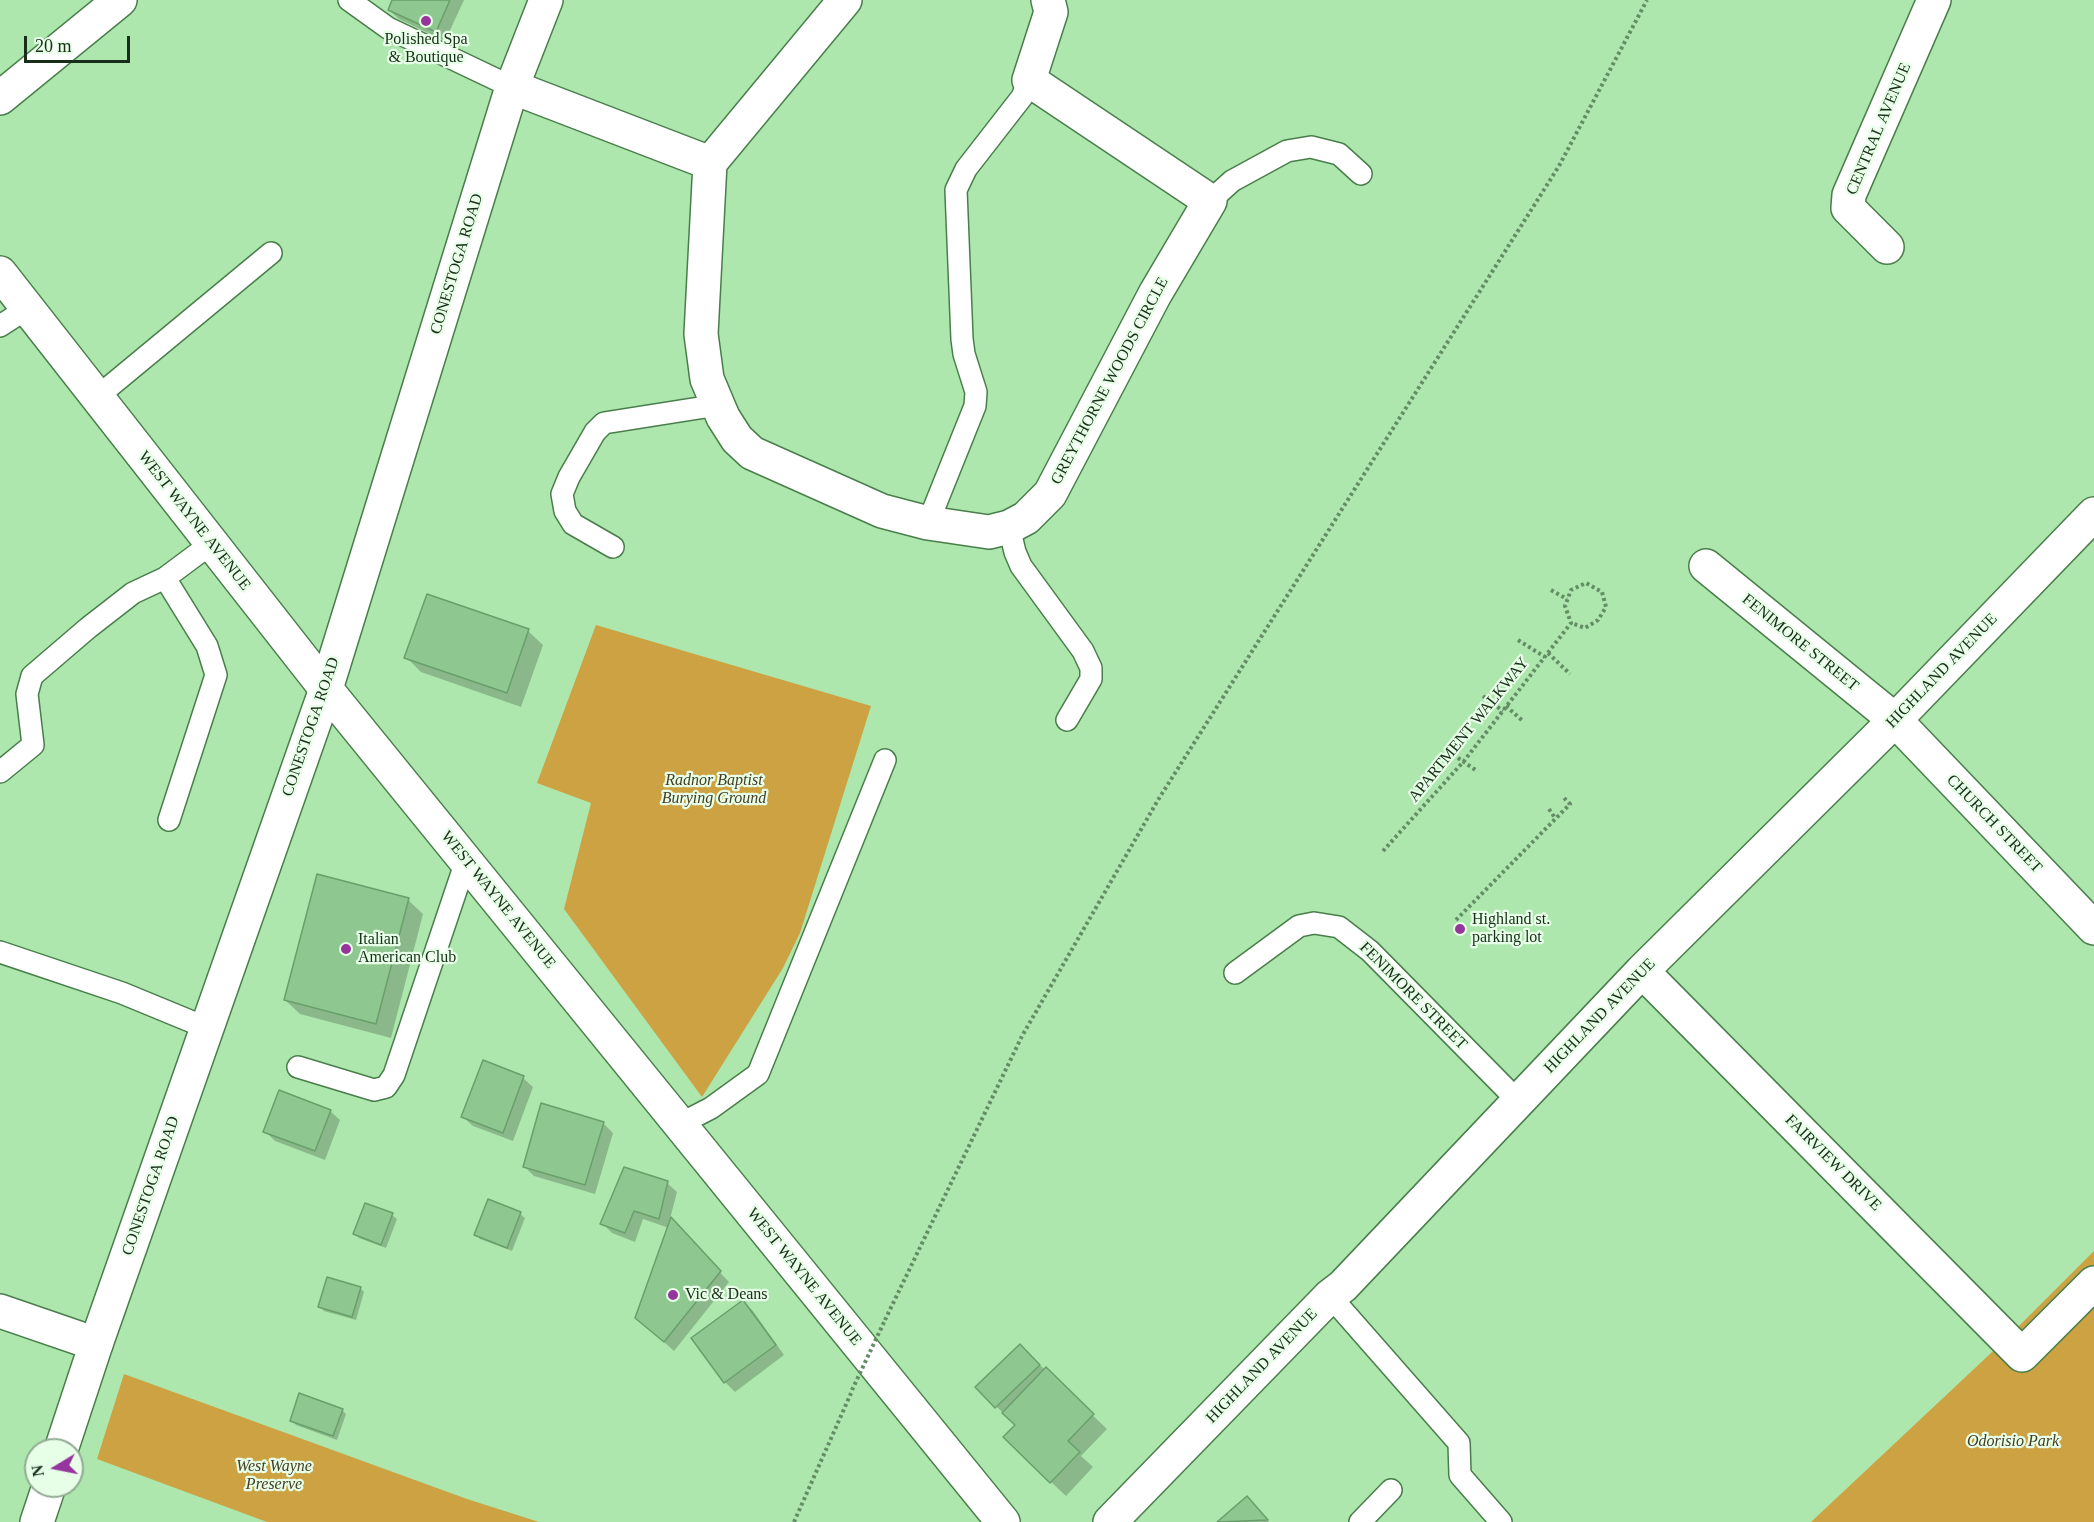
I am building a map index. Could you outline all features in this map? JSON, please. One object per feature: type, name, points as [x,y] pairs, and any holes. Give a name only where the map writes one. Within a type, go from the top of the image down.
[{"type":"street","points":[[0,98],[120,0]]},
{"type":"street","name":"CONESTOGA ROAD","points":[[65,1438],[326,689],[512,87],[546,0]]},
{"type":"street","points":[[512,87],[710,163],[845,0]]},
{"type":"street","points":[[1048,0],[1051,12],[1029,80],[1210,201]]},
{"type":"street","name":"CENTRAL AVENUE","points":[[1887,247],[1848,208],[1849,195],[1934,0]]},
{"type":"street","name":"GREYTHORNE WOODS CIRCLE","points":[[710,163],[701,334],[707,380],[723,417],[737,439],[752,453],[882,511],[928,523],[989,532],[1009,527],[1026,518],[1050,494],[1155,294],[1210,201]]},
{"type":"street","name":"WEST WAYNE AVENUE","points":[[0,273],[326,689],[1002,1522]]},
{"type":"street","name":"HIGHLAND AVENUE","points":[[1110,1522],[1330,1296],[1343,1286],[1642,971],[1895,720],[2094,514]]},
{"type":"street","name":"FENIMORE STREET","points":[[1706,566],[1895,720]]},
{"type":"street","name":"CHURCH STREET","points":[[1895,720],[2094,928]]},
{"type":"street","name":"FAIRVIEW DRIVE","points":[[1642,971],[2022,1355],[2094,1283]]},
{"type":"street","points":[[0,1311],[96,1344]]},
{"type":"street","points":[[37,1522],[45,1498]]},
{"type":"lane","points":[[349,0],[388,28],[512,87]]},
{"type":"lane","points":[[928,523],[975,406],[976,392],[964,354],[962,339],[956,190],[966,169],[1022,97],[1029,80]]},
{"type":"lane","points":[[1210,201],[1232,181],[1287,151],[1311,147],[1339,154],[1361,174]]},
{"type":"lane","points":[[97,397],[271,253]]},
{"type":"lane","points":[[0,326],[28,308]]},
{"type":"lane","points":[[613,547],[573,524],[565,511],[562,494],[569,477],[595,432],[604,423],[718,405]]},
{"type":"lane","points":[[1009,527],[1021,566],[1083,651],[1091,668],[1091,679],[1067,720]]},
{"type":"lane","points":[[0,772],[33,745],[27,694],[32,676],[133,593],[165,578],[212,543]]},
{"type":"lane","points":[[165,578],[207,646],[216,675],[169,820]]},
{"type":"lane","points":[[680,1124],[711,1108],[758,1074],[885,760]]},
{"type":"lane","points":[[298,1067],[374,1090],[386,1087],[394,1075],[466,861]]},
{"type":"lane","name":"FENIMORE STREET","points":[[1235,973],[1299,926],[1314,923],[1339,927],[1370,951],[1518,1101]]},
{"type":"lane","points":[[0,952],[122,993],[207,1028]]},
{"type":"lane","points":[[1330,1296],[1459,1443],[1460,1475],[1501,1522]]},
{"type":"lane","points":[[1360,1522],[1391,1490]]},
{"type":"path","points":[[794,1522],[885,1320],[1039,1005],[1158,800],[1559,166],[1647,0]]},
{"type":"path","points":[[1586,583],[1602,592],[1606,607],[1598,620],[1585,628],[1571,623],[1565,606],[1571,590],[1586,583]]},
{"type":"path","points":[[1551,590],[1567,599]]},
{"type":"path","name":"APARTMENT WALKWAY","points":[[1383,851],[1464,761],[1571,623]]},
{"type":"path","points":[[1518,640],[1546,655],[1570,674]]},
{"type":"path","points":[[1483,696],[1503,711]]},
{"type":"path","points":[[1506,706],[1524,722]]},
{"type":"path","points":[[1448,751],[1477,771]]},
{"type":"path","points":[[1456,920],[1570,804],[1562,796]]},
{"type":"path","points":[[1549,808],[1556,818]]},
{"type":"green space","name":"Radnor Baptist Burying Ground","points":[[596,625],[871,706],[800,933],[783,968],[702,1097],[564,909],[591,803],[537,783]]},
{"type":"green space","name":"Odorisio Park","points":[[2094,1251],[2094,1522],[1811,1522],[2007,1338]]},
{"type":"green space","name":"West Wayne Preserve","points":[[124,1374],[467,1499],[539,1522],[267,1522],[97,1459]]},
{"type":"building","name":"Polished Spa & Boutique","points":[[392,0],[450,0],[436,32],[388,10]]},
{"type":"building","points":[[427,594],[529,629],[507,693],[404,658]]},
{"type":"building","name":"Italian American Club","points":[[317,874],[409,898],[376,1024],[284,1000]]},
{"type":"building","points":[[483,1060],[524,1076],[503,1133],[461,1117]]},
{"type":"building","points":[[279,1090],[331,1110],[315,1151],[263,1132]]},
{"type":"building","points":[[541,1103],[604,1122],[585,1185],[523,1167]]},
{"type":"building","points":[[624,1167],[668,1181],[659,1219],[634,1211],[625,1233],[600,1224]]},
{"type":"building","points":[[488,1199],[521,1212],[507,1248],[474,1235]]},
{"type":"building","points":[[365,1203],[393,1213],[381,1245],[353,1234]]},
{"type":"building","name":"Vic & Deans","points":[[671,1217],[721,1271],[664,1342],[635,1318]]},
{"type":"building","points":[[327,1277],[361,1287],[352,1317],[318,1307]]},
{"type":"building","points":[[743,1300],[776,1345],[724,1383],[691,1338]]},
{"type":"building","points":[[1020,1344],[1040,1365],[995,1408],[975,1387]]},
{"type":"building","points":[[1046,1367],[1094,1414],[1068,1441],[1080,1452],[1050,1483],[1003,1437],[1015,1425],[1002,1413]]},
{"type":"building","points":[[299,1393],[343,1409],[333,1436],[290,1421]]},
{"type":"building","points":[[1247,1496],[1268,1520],[1217,1522]]},
{"type":"place","name":"Polished Spa & Boutique","points":[[426,21]]},
{"type":"place","name":"Highland st. parking lot","points":[[1460,929]]},
{"type":"place","name":"Italian American Club","points":[[346,949]]},
{"type":"place","name":"Vic & Deans","points":[[673,1295]]}]
